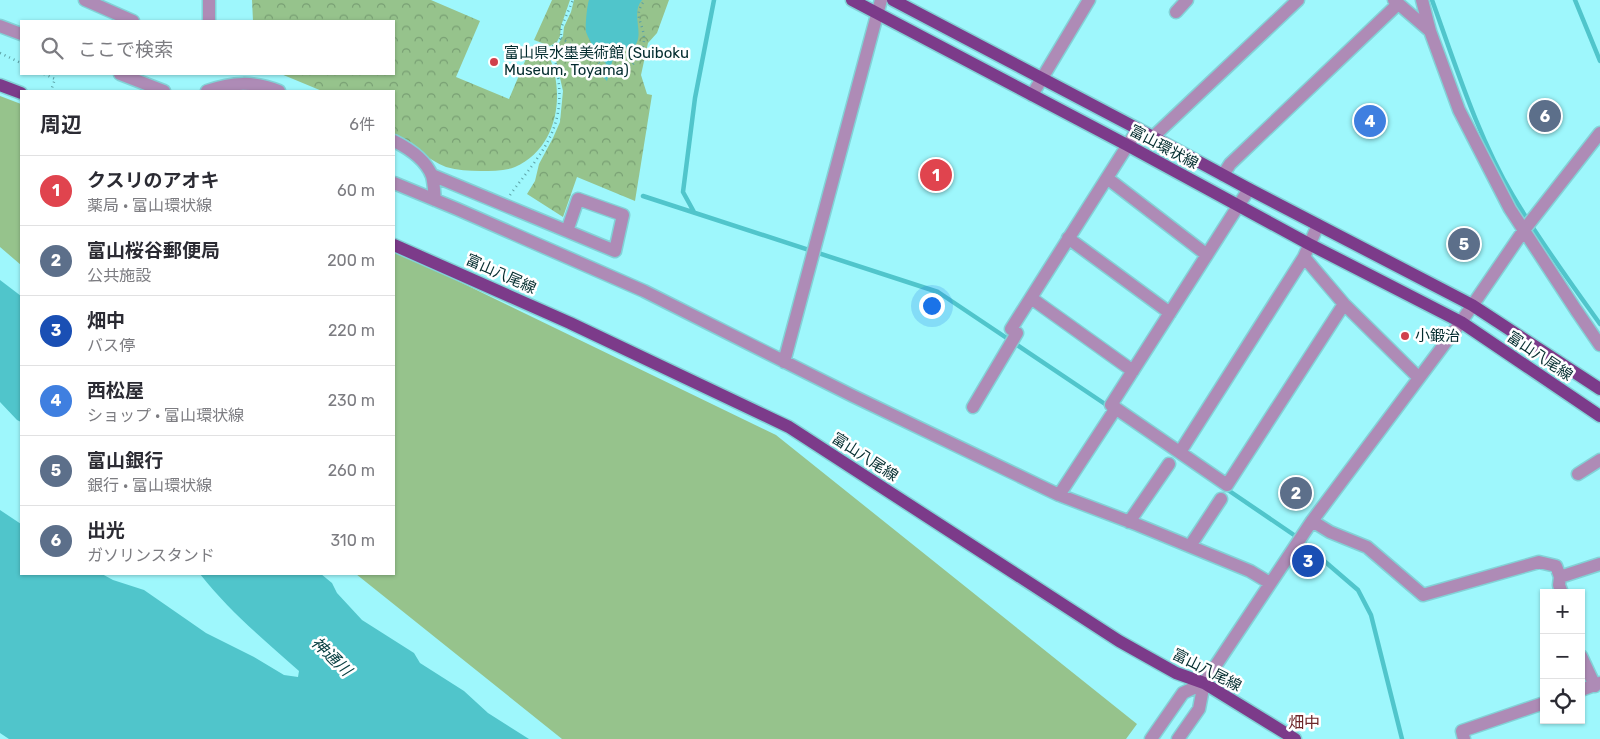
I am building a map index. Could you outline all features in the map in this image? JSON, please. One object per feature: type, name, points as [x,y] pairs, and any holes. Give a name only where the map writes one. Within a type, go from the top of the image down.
[{"type":"main road","name":"富山環状線","points":[[852,0],[1127,145],[1309,244],[1461,322]]},
{"type":"main road","name":"富山環状線","points":[[893,0],[1138,128],[1248,189],[1472,305]]},
{"type":"main road","points":[[0,85],[20,94]]},
{"type":"main road","name":"富山八尾線","points":[[395,245],[570,323],[789,427],[1119,641],[1176,673],[1204,683],[1294,739]]},
{"type":"main road","name":"富山八尾線","points":[[1472,305],[1600,389]]},
{"type":"main road","name":"富山八尾線","points":[[1461,322],[1600,416]]},
{"type":"street","points":[[85,0],[131,20]]},
{"type":"street","points":[[208,0],[209,20]]},
{"type":"street","points":[[784,362],[879,14],[881,0]]},
{"type":"street","points":[[1032,95],[1089,0]]},
{"type":"street","points":[[1176,12],[1187,0]]},
{"type":"street","points":[[1153,137],[1298,0]]},
{"type":"street","points":[[1422,0],[1430,31],[1459,110],[1510,209],[1600,345]]},
{"type":"street","points":[[1223,175],[1230,164],[1396,2],[1430,31]]},
{"type":"street","points":[[0,26],[20,34]]},
{"type":"street","points":[[123,75],[161,90]]},
{"type":"street","points":[[210,90],[244,83],[266,86],[276,90]]},
{"type":"street","points":[[973,407],[1016,333],[1011,329],[1138,128]]},
{"type":"street","points":[[1178,739],[1199,709],[1204,683],[1312,521],[1461,322],[1536,215],[1600,133]]},
{"type":"street","points":[[395,142],[404,146],[424,162],[432,175],[435,200]]},
{"type":"street","points":[[432,175],[615,251],[623,216],[578,199],[567,231]]},
{"type":"street","points":[[1107,178],[1207,255]]},
{"type":"street","points":[[395,183],[644,292],[913,426],[1059,495],[1250,571],[1270,584]]},
{"type":"street","points":[[1248,189],[1111,405],[1113,413],[1180,452],[1227,485],[1344,304]]},
{"type":"street","points":[[1180,452],[1304,258],[1318,225]]},
{"type":"street","points":[[1068,238],[1170,313]]},
{"type":"street","points":[[1304,258],[1344,304],[1419,378]]},
{"type":"street","points":[[1031,298],[1133,371]]},
{"type":"street","points":[[1059,495],[1113,413]]},
{"type":"street","points":[[1578,474],[1600,460]]},
{"type":"street","points":[[1129,522],[1169,464]]},
{"type":"street","points":[[1190,546],[1222,499]]},
{"type":"street","points":[[1312,521],[1330,532],[1367,547],[1423,595],[1540,562],[1556,566],[1560,576],[1560,589]]},
{"type":"street","points":[[1560,576],[1600,564]]},
{"type":"street","points":[[1585,663],[1597,684],[1585,688]]},
{"type":"street","points":[[1150,739],[1183,693],[1204,683]]},
{"type":"street","points":[[1464,739],[1462,731],[1540,704]]},
{"type":"path","points":[[549,50],[561,38],[561,28],[573,0]]},
{"type":"path","points":[[561,38],[613,72],[624,72],[634,64],[642,50],[644,39],[638,17],[640,6],[645,0]]},
{"type":"path","points":[[503,205],[551,138],[559,110],[560,92],[556,64],[549,50],[536,44]]},
{"type":"path","points":[[0,53],[20,63]]},
{"type":"path","points":[[46,75],[56,79],[50,90]]},
{"type":"green space","points":[[252,0],[431,0],[480,21],[456,77],[509,99],[531,47],[548,54],[554,69],[557,102],[549,133],[541,147],[530,158],[515,167],[477,171],[446,167],[395,136],[395,90],[320,90],[283,75],[395,75],[395,20],[253,20]]},
{"type":"green space","points":[[552,0],[570,0],[561,26],[560,36],[557,42],[550,46],[534,40]]},
{"type":"green space","points":[[574,0],[669,0],[657,33],[648,43],[641,75],[647,94],[652,95],[635,201],[577,177],[563,217],[527,194],[535,181],[539,164],[560,122],[563,91],[555,50],[563,36],[564,27]]},
{"type":"green space","points":[[0,96],[20,104],[20,264],[0,247]]},
{"type":"green space","points":[[395,252],[423,264],[776,435],[1137,724],[1126,739],[562,739],[357,575],[395,575]]},
{"type":"water","points":[[589,0],[642,0],[638,6],[637,13],[639,32],[636,44],[631,50],[619,49],[612,62],[607,81],[603,77],[606,63],[597,53],[586,32]]},
{"type":"water","points":[[0,280],[20,295],[20,422],[0,402]]},
{"type":"water","name":"神通川","points":[[0,510],[20,523],[20,575],[104,575],[144,590],[206,633],[254,657],[284,675],[298,677],[299,671],[235,613],[201,575],[322,575],[332,583],[337,593],[362,620],[414,653],[420,663],[464,691],[488,713],[529,739],[9,739],[0,733]]},
{"type":"waterway","points":[[694,212],[683,192],[695,98],[714,0]]},
{"type":"waterway","points":[[1432,0],[1468,100],[1500,173],[1533,229],[1600,324]]},
{"type":"waterway","points":[[1575,0],[1600,61]]},
{"type":"waterway","points":[[643,196],[938,292],[1108,406]]},
{"type":"waterway","points":[[1225,488],[1294,535],[1358,590],[1371,615],[1402,739]]},
{"type":"place","name":"富山県水墨美術館 (Suiboku Museum, Toyama)","points":[[494,62]]},
{"type":"place","name":"出光","points":[[1545,116]]},
{"type":"place","name":"西松屋","points":[[1370,121]]},
{"type":"place","name":"クスリのアオキ","points":[[936,175]]},
{"type":"place","name":"富山銀行","points":[[1464,244]]},
{"type":"place","name":"小鍛治","points":[[1405,336]]},
{"type":"place","name":"富山桜谷郵便局","points":[[1296,493]]},
{"type":"place","name":"畑中","points":[[1308,561]]},
{"type":"district","name":"畑中","points":[[1304,722]]}]
